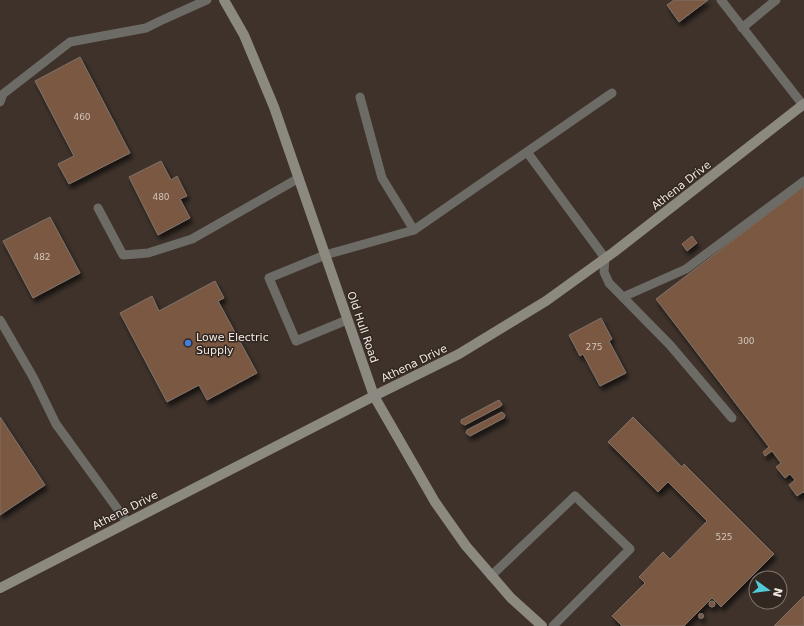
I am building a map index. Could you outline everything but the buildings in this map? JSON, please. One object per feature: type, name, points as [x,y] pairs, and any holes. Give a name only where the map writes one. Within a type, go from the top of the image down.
[{"type":"main road","name":"Old Hull Road","points":[[224,0],[244,35],[274,107],[374,396],[435,502],[466,546],[511,598],[542,626]]},
{"type":"main road","name":"Athena Drive","points":[[0,588],[374,396],[460,354],[546,301],[605,258],[803,105]]},
{"type":"lane","points":[[0,102],[3,94],[70,42],[146,28],[207,0]]},
{"type":"lane","points":[[721,0],[803,105]]},
{"type":"lane","points":[[742,28],[776,0]]},
{"type":"lane","points":[[347,320],[296,341],[269,278],[325,255],[414,230],[612,93]]},
{"type":"lane","points":[[360,97],[382,178],[414,230]]},
{"type":"lane","points":[[527,152],[605,258],[604,272],[609,283],[670,345],[732,418]]},
{"type":"lane","points":[[98,208],[123,255],[148,254],[192,238],[299,178]]},
{"type":"lane","points":[[623,297],[686,269],[804,181]]},
{"type":"lane","points":[[0,320],[33,377],[56,424],[127,522]]},
{"type":"lane","points":[[491,576],[575,496],[630,549],[553,626]]},
{"type":"place","name":"Lowe Electric Supply","points":[[188,343]]}]
